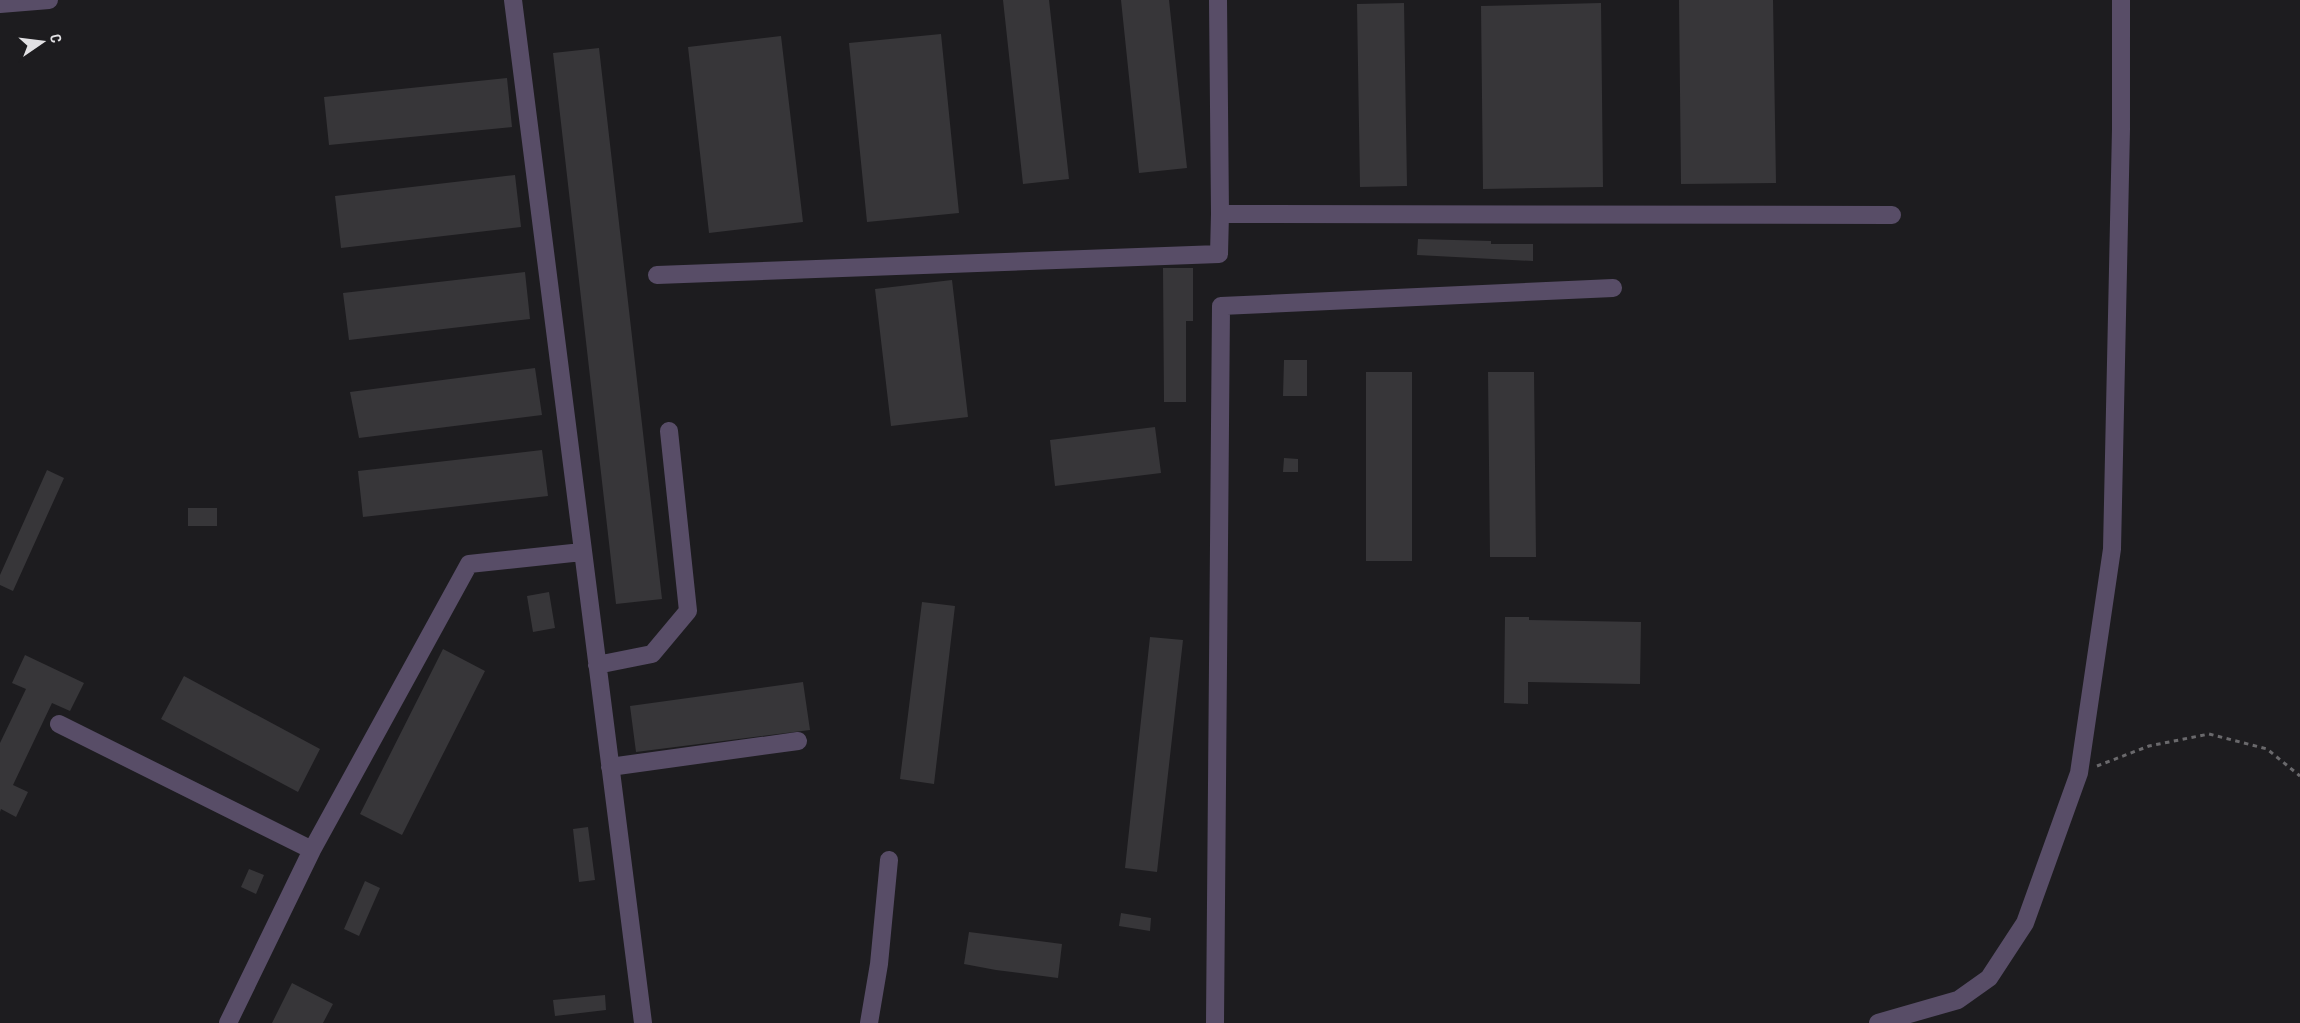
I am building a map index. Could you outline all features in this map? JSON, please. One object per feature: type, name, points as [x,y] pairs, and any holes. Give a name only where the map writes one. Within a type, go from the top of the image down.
[{"type":"street","points":[[0,4],[49,0]]},
{"type":"street","points":[[513,0],[643,1023]]},
{"type":"street","points":[[657,274],[1219,254],[1218,0]]},
{"type":"street","points":[[1878,1023],[1958,1000],[1989,978],[2025,923],[2079,773],[2112,549],[2121,129],[2121,0]]},
{"type":"street","points":[[1220,214],[1892,215]]},
{"type":"street","points":[[1215,1023],[1221,306],[1613,288]]},
{"type":"street","points":[[597,665],[652,654],[688,611],[669,431]]},
{"type":"street","points":[[228,1023],[312,850],[469,564],[582,552]]},
{"type":"street","points":[[59,723],[312,850]]},
{"type":"street","points":[[610,767],[798,741]]},
{"type":"street","points":[[869,1023],[879,964],[889,860]]},
{"type":"path","points":[[2079,773],[2149,746],[2209,734],[2267,748],[2300,776]]},
{"type":"building","points":[[1003,0],[1049,0],[1069,179],[1023,184]]},
{"type":"building","points":[[1121,0],[1169,0],[1187,168],[1139,173]]},
{"type":"building","points":[[1679,0],[1773,0],[1776,183],[1681,184]]},
{"type":"building","points":[[1404,3],[1407,186],[1360,187],[1357,4]]},
{"type":"building","points":[[1601,3],[1603,187],[1483,189],[1481,6]]},
{"type":"building","points":[[941,34],[959,213],[867,222],[849,43]]},
{"type":"building","points":[[781,36],[803,222],[709,233],[688,47]]},
{"type":"building","points":[[599,48],[662,599],[616,604],[553,53]]},
{"type":"building","points":[[507,78],[512,127],[329,145],[324,97]]},
{"type":"building","points":[[515,175],[521,227],[341,248],[335,196]]},
{"type":"building","points":[[1418,239],[1491,241],[1491,244],[1533,244],[1533,261],[1417,255]]},
{"type":"building","points":[[1163,268],[1193,268],[1193,321],[1186,321],[1186,402],[1164,402]]},
{"type":"building","points":[[525,272],[530,319],[349,340],[343,293]]},
{"type":"building","points":[[952,280],[968,417],[891,426],[875,289]]},
{"type":"building","points":[[1284,360],[1307,360],[1307,396],[1283,396]]},
{"type":"building","points":[[535,368],[542,415],[359,438],[350,392]]},
{"type":"building","points":[[1366,372],[1412,372],[1412,561],[1366,561]]},
{"type":"building","points":[[1488,372],[1534,372],[1536,557],[1490,557]]},
{"type":"building","points":[[1155,427],[1161,473],[1055,486],[1050,440]]},
{"type":"building","points":[[542,450],[548,496],[363,517],[358,471]]},
{"type":"building","points":[[1284,458],[1298,459],[1298,472],[1283,472]]},
{"type":"building","points":[[47,470],[64,478],[13,591],[0,585],[0,575]]},
{"type":"building","points":[[188,508],[217,508],[217,526],[188,526]]},
{"type":"building","points":[[549,592],[555,628],[533,632],[527,596]]},
{"type":"building","points":[[922,602],[955,606],[934,784],[900,779]]},
{"type":"building","points":[[1505,617],[1529,617],[1529,620],[1641,622],[1640,684],[1528,682],[1528,704],[1504,703]]},
{"type":"building","points":[[1150,637],[1183,640],[1157,872],[1125,868]]},
{"type":"building","points":[[443,649],[485,671],[402,835],[360,814]]},
{"type":"building","points":[[25,655],[84,683],[70,711],[52,703],[13,785],[28,792],[16,817],[1,809],[0,812],[0,743],[26,689],[12,683]]},
{"type":"building","points":[[184,676],[320,749],[298,792],[161,719]]},
{"type":"building","points":[[803,682],[810,730],[636,752],[630,706]]},
{"type":"building","points":[[588,827],[595,880],[579,882],[573,829]]},
{"type":"building","points":[[249,869],[264,875],[256,894],[241,887]]},
{"type":"building","points":[[365,881],[380,888],[359,936],[344,929]]},
{"type":"building","points":[[1121,913],[1151,918],[1150,931],[1119,926]]},
{"type":"building","points":[[969,932],[1062,944],[1058,978],[964,964]]},
{"type":"building","points":[[292,983],[333,1004],[323,1023],[272,1023]]},
{"type":"building","points":[[605,995],[606,1010],[555,1016],[553,1000]]}]
